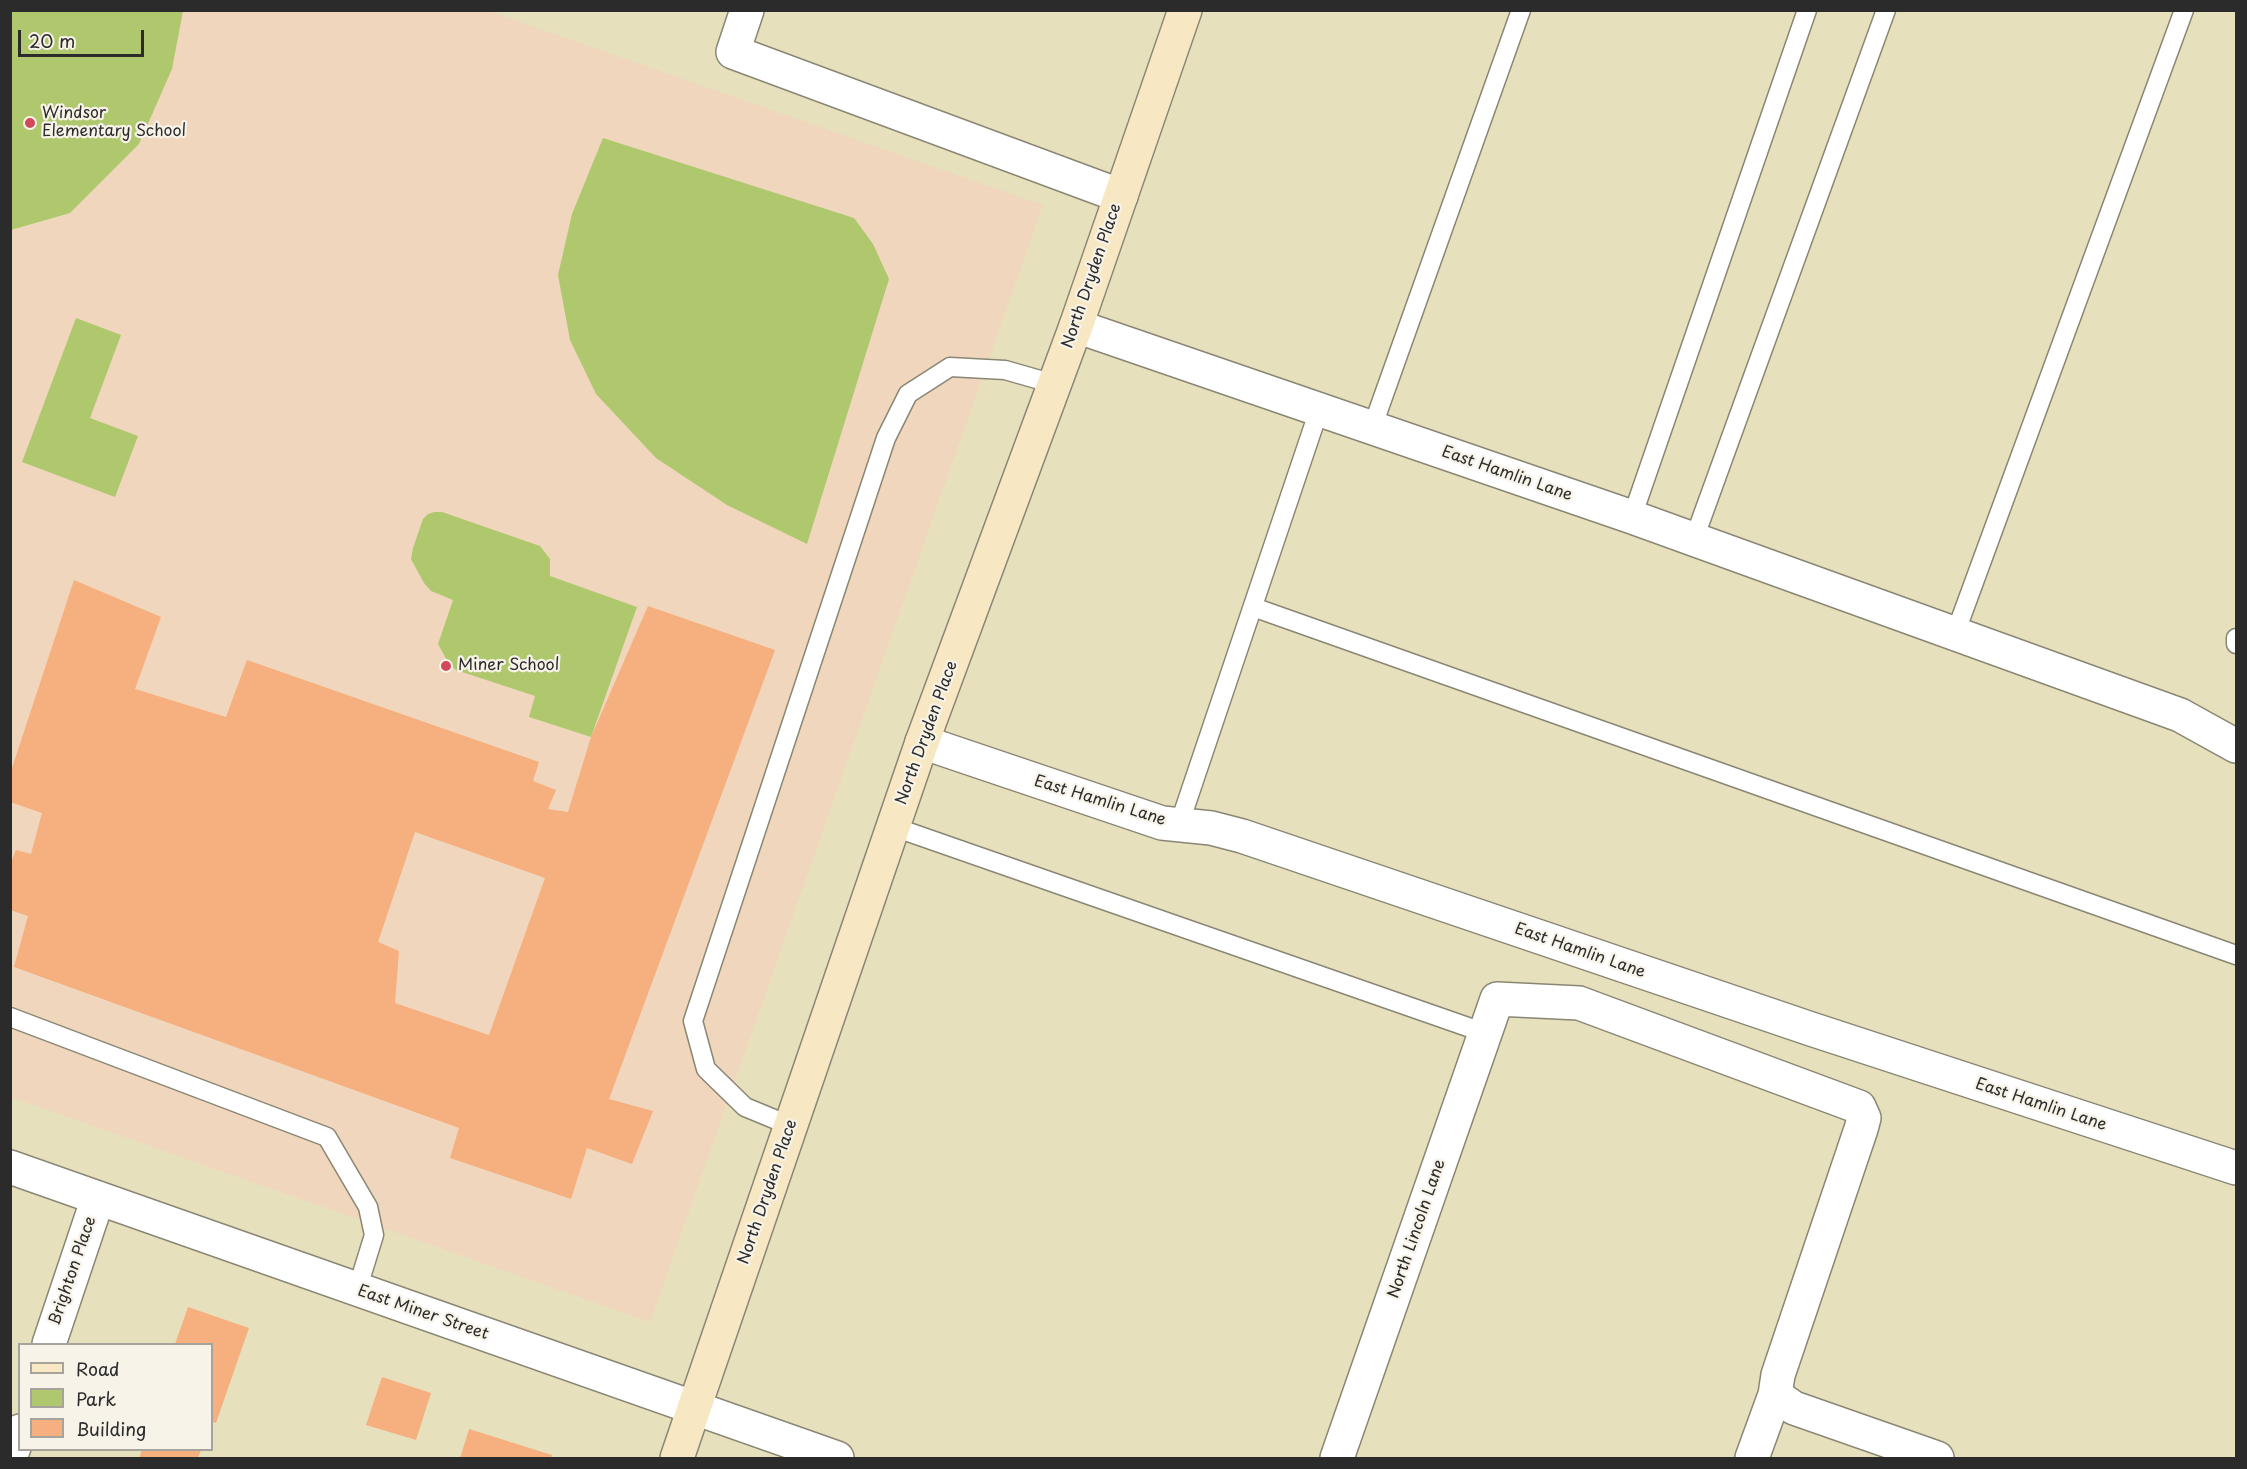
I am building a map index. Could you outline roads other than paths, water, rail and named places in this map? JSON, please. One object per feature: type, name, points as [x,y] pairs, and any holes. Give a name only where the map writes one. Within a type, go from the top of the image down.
[{"type":"street","points":[[747,10],[733,52],[1121,196]]},
{"type":"street","name":"North Dryden Place","points":[[677,1458],[922,742],[1076,326],[1185,10]]},
{"type":"street","name":"East Hamlin Lane","points":[[1076,326],[1694,539],[2180,715],[2236,746]]},
{"type":"street","name":"East Hamlin Lane","points":[[922,742],[1162,823],[1211,828],[1242,836],[1811,1029],[2236,1168]]},
{"type":"street","name":"North Lincoln Lane","points":[[1337,1458],[1497,999],[1579,1003],[1859,1107],[1864,1118],[1862,1129],[1778,1375],[1776,1392]]},
{"type":"street","name":"East Miner Street","points":[[10,1167],[837,1458]]},
{"type":"street","name":"Brighton Place","points":[[49,1343],[98,1198]]},
{"type":"street","points":[[1752,1458],[1776,1392]]},
{"type":"street","points":[[1776,1392],[1775,1395],[1794,1408],[1937,1458]]},
{"type":"street","points":[[10,1458],[18,1436]]},
{"type":"lane","points":[[1372,428],[1521,10]]},
{"type":"lane","points":[[1632,517],[1807,10]]},
{"type":"lane","points":[[1694,539],[1886,10]]},
{"type":"lane","points":[[1955,634],[2184,10]]},
{"type":"lane","points":[[791,1126],[745,1107],[706,1070],[693,1021],[886,438],[908,394],[950,367],[1005,370],[1054,384]]},
{"type":"lane","points":[[1179,825],[1319,410]]},
{"type":"lane","points":[[1253,607],[2236,955]]},
{"type":"lane","points":[[2236,638],[2236,644]]},
{"type":"lane","points":[[894,827],[1485,1033]]},
{"type":"lane","points":[[10,1017],[327,1137],[368,1207],[374,1235],[357,1290]]},
{"type":"place","name":"Windsor Elementary School","points":[[30,123]]},
{"type":"place","name":"Miner School","points":[[446,666]]}]
